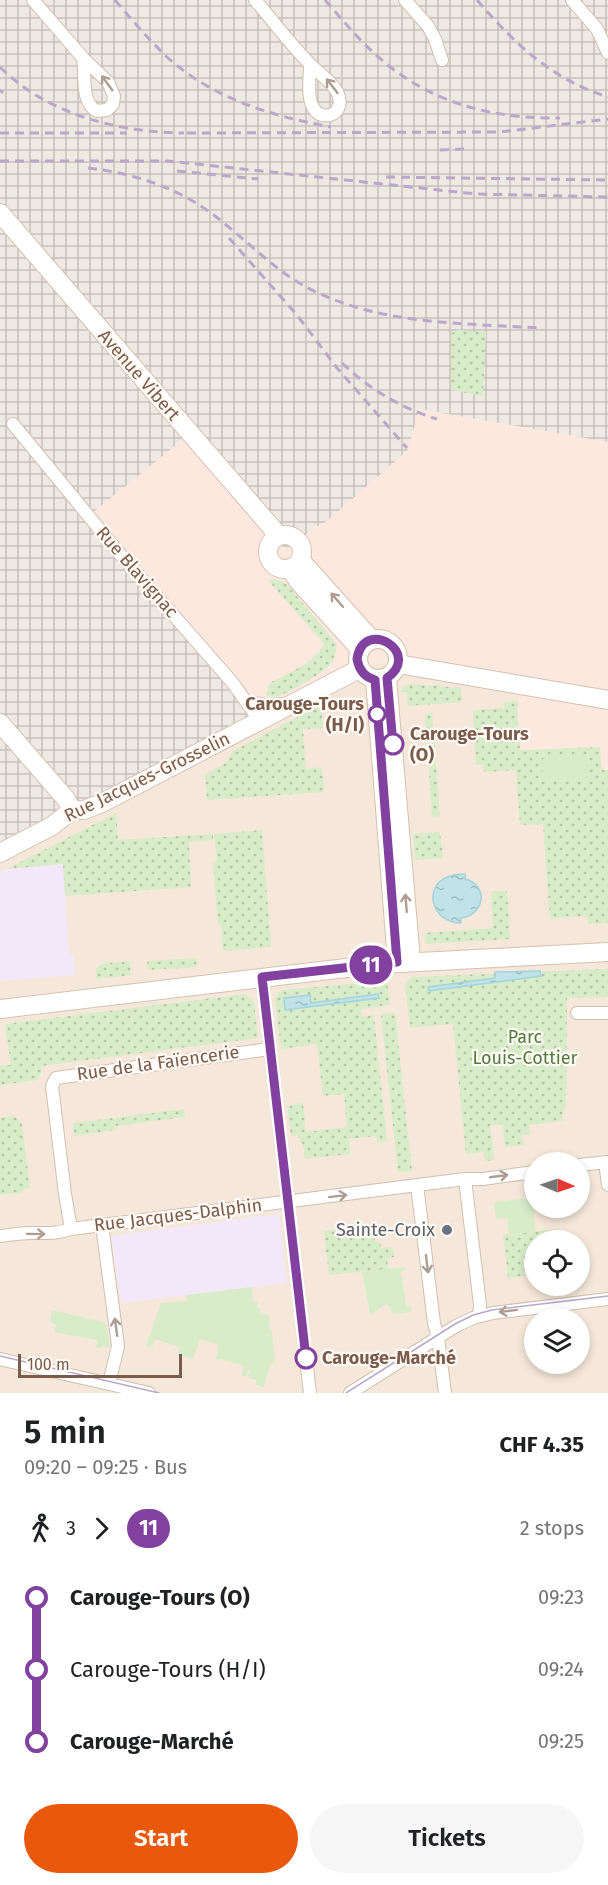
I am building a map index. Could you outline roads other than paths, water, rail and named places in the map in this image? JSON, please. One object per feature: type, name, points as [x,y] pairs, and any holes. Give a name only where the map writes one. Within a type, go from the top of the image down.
[{"type":"main road","name":"Avenue Vibert","points":[[0,213],[274,540]]},
{"type":"main road","name":"Avenue Vibert","points":[[0,232],[274,540]]},
{"type":"main road","name":"Avenue Vibert","points":[[274,540],[291,536],[300,543],[302,550],[295,565],[299,582],[366,645]]},
{"type":"main road","name":"Avenue Vibert","points":[[274,540],[268,554],[271,563],[280,569],[295,565]]},
{"type":"main road","points":[[404,962],[387,674],[398,654],[392,645],[383,639],[366,645],[357,659],[360,669],[368,677],[387,674],[608,700]]},
{"type":"main road","name":"Rue Jacques-Grosselin","points":[[0,853],[52,825],[72,810],[84,810],[95,806],[360,669]]},
{"type":"main road","points":[[0,723],[66,799],[72,810]]},
{"type":"main road","points":[[0,1009],[404,962],[608,952]]},
{"type":"street","points":[[33,0],[83,58]]},
{"type":"street","points":[[255,0],[310,65]]},
{"type":"street","points":[[405,0],[428,26],[442,60]]},
{"type":"street","points":[[572,0],[597,29],[608,53]]},
{"type":"street","name":"Rue Blavignac","points":[[13,424],[119,553],[193,636],[260,721]]},
{"type":"street","points":[[246,701],[265,705],[292,703]]},
{"type":"street","points":[[262,977],[310,1393]]},
{"type":"street","points":[[577,1013],[608,1013]]},
{"type":"street","name":"Rue de la Faïencerie","points":[[71,1229],[52,1086],[56,1078],[270,1049]]},
{"type":"street","points":[[590,1164],[607,1162],[608,1185]]},
{"type":"street","name":"Rue Jacques-Dalphin","points":[[0,1236],[45,1234],[287,1201],[524,1173]]},
{"type":"street","points":[[465,1179],[480,1305],[479,1316]]},
{"type":"street","points":[[417,1185],[445,1393]]},
{"type":"street","points":[[102,1225],[118,1346],[109,1384]]},
{"type":"street","points":[[351,1393],[464,1322],[479,1316],[608,1299]]},
{"type":"street","points":[[0,1359],[149,1393]]},
{"type":"water","points":[[465,874],[465,879],[478,887],[481,900],[475,911],[461,918],[461,923],[450,921],[436,910],[433,894],[441,880],[452,875]]},
{"type":"water","points":[[540,971],[541,976],[429,991],[428,987],[495,978],[495,972]]},
{"type":"water","points":[[378,994],[379,998],[285,1010],[284,998],[310,995],[311,1003]]},
{"type":"tram line","points":[[346,1393],[473,1315],[492,1310],[608,1296]]},
{"type":"tram line","points":[[0,1356],[159,1393]]},
{"type":"railway","points":[[115,0],[168,58],[205,85],[245,104],[331,127]]},
{"type":"railway","points":[[325,0],[355,35],[395,71],[438,96],[484,111],[534,118],[560,118]]},
{"type":"railway","points":[[477,0],[505,31],[535,58],[569,80],[608,97]]},
{"type":"railway","points":[[0,67],[19,84],[40,97],[85,118],[134,129],[184,133]]},
{"type":"railway","points":[[0,90],[3,93]]},
{"type":"railway","points":[[187,133],[500,132],[608,119]]},
{"type":"railway","points":[[0,133],[127,133]]},
{"type":"railway","points":[[440,150],[464,149]]},
{"type":"railway","points":[[0,161],[168,161],[476,194],[608,197]]},
{"type":"railway","points":[[88,168],[125,174],[178,193],[210,212],[291,278],[342,303],[397,317],[539,328]]},
{"type":"railway","points":[[177,171],[258,179]]},
{"type":"railway","points":[[386,177],[608,180]]},
{"type":"railway","points":[[229,238],[297,315],[337,368],[407,448]]},
{"type":"railway","points":[[342,363],[386,397],[437,419]]},
{"type":"place","name":"Carouge-Tours (H/I)","points":[[377,714]]},
{"type":"place","name":"Carouge-Tours (O)","points":[[393,744]]},
{"type":"place","name":"Sainte-Croix","points":[[447,1230]]},
{"type":"place","name":"Carouge-Marché","points":[[306,1358]]},
{"type":"park label","name":"Parc Louis-Cottier","points":[[525,1047]]}]
